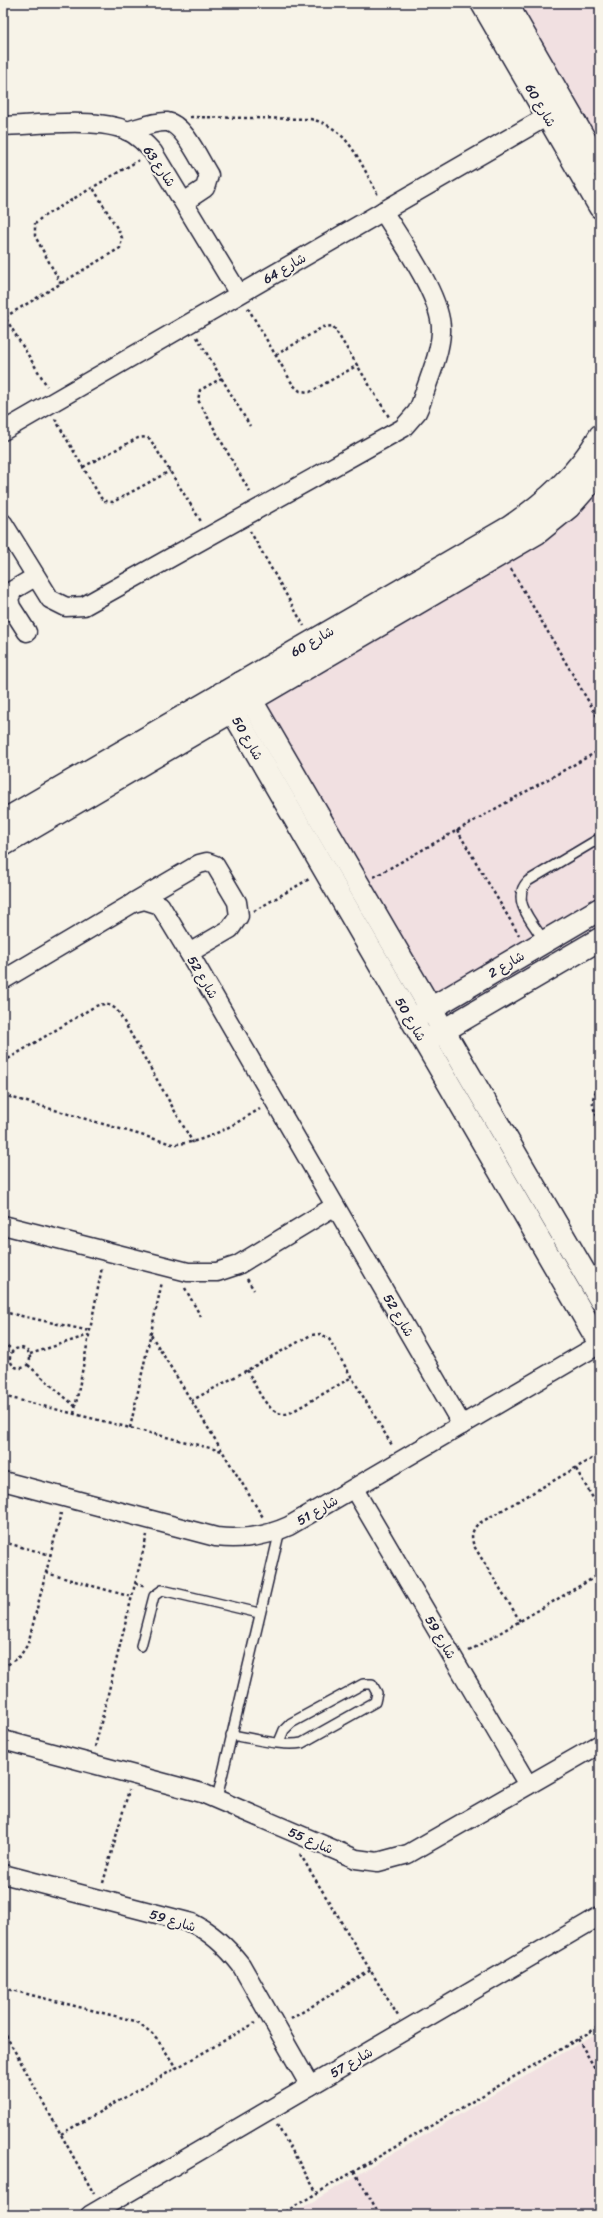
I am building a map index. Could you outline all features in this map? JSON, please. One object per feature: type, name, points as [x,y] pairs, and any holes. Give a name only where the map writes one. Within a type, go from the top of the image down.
[{"type":"street","name":"شارع 60","points":[[482,3],[556,111],[600,166]]},
{"type":"street","name":"شارع 60","points":[[506,3],[600,207]]},
{"type":"street","name":"شارع 64","points":[[3,431],[556,111]]},
{"type":"street","points":[[127,131],[159,123],[172,123],[182,131],[209,175],[205,188],[184,202]]},
{"type":"street","name":"شارع 63","points":[[4,126],[110,125],[127,131],[146,144],[154,152],[239,294]]},
{"type":"street","points":[[3,523],[44,593],[57,604],[75,608],[84,606],[398,431],[410,420],[421,403],[440,343],[441,319],[434,296],[385,210]]},
{"type":"street","name":"شارع 60","points":[[246,692],[312,641],[525,516],[569,478],[600,436]]},
{"type":"street","name":"شارع 60","points":[[3,821],[502,555],[554,521],[584,493],[600,472]]},
{"type":"street","points":[[27,632],[11,607],[9,599],[13,590],[35,577]]},
{"type":"street","name":"شارع 50","points":[[246,692],[600,1299]]},
{"type":"street","name":"شارع 60","points":[[3,845],[227,702]]},
{"type":"street","name":"شارع 50","points":[[227,702],[600,1344]]},
{"type":"street","points":[[133,903],[199,864],[207,862],[214,865],[237,902],[239,909],[237,921],[230,929],[189,953]]},
{"type":"street","name":"شارع 52","points":[[3,980],[133,903],[144,900],[160,905],[462,1425]]},
{"type":"street","name":"شارع 2","points":[[412,1020],[600,909]]},
{"type":"street","name":"شارع 2","points":[[424,1042],[600,939]]},
{"type":"street","points":[[3,1225],[170,1267],[202,1273],[228,1269],[249,1260],[335,1206]]},
{"type":"street","name":"شارع 51","points":[[3,1481],[150,1520],[228,1538],[250,1538],[277,1532],[354,1489],[600,1344]]},
{"type":"street","name":"شارع 59","points":[[354,1489],[528,1785]]},
{"type":"street","name":"شارع 55","points":[[3,1740],[217,1798],[356,1859],[378,1862],[408,1854],[600,1744]]},
{"type":"street","name":"شارع 59","points":[[3,1874],[192,1923],[211,1934],[231,1952],[241,1965],[310,2086]]},
{"type":"street","name":"شارع 57","points":[[96,2212],[600,1916]]},
{"type":"lane","points":[[537,946],[521,904],[522,889],[528,881],[600,838]]},
{"type":"lane","points":[[217,1798],[277,1532]]},
{"type":"lane","points":[[141,1646],[154,1596],[162,1590],[259,1612]]},
{"type":"lane","points":[[231,1735],[279,1742],[296,1744],[308,1741],[375,1702],[377,1692],[372,1684],[363,1684],[291,1723],[284,1730],[279,1742]]},
{"type":"path","points":[[4,126],[5,3]]},
{"type":"path","points":[[172,123],[186,117],[310,118],[330,125],[346,138],[385,210]]},
{"type":"path","points":[[61,284],[35,236],[34,227],[41,218],[154,152]]},
{"type":"path","points":[[5,317],[116,251],[122,243],[120,233],[93,188]]},
{"type":"path","points":[[239,294],[293,385],[300,391],[310,392],[358,364]]},
{"type":"path","points":[[3,314],[51,403],[83,467],[101,498],[109,502],[170,471]]},
{"type":"path","points":[[188,324],[250,426]]},
{"type":"path","points":[[276,355],[323,327],[330,326],[335,328],[398,431]]},
{"type":"path","points":[[222,378],[200,390],[198,400],[259,509]]},
{"type":"path","points":[[83,467],[142,436],[150,439],[210,537]]},
{"type":"path","points":[[243,518],[312,641]]},
{"type":"path","points":[[502,555],[600,721]]},
{"type":"path","points":[[359,885],[600,750]]},
{"type":"path","points":[[457,830],[537,946]]},
{"type":"path","points":[[237,921],[325,870]]},
{"type":"path","points":[[3,1062],[97,1005],[108,1004],[119,1013],[193,1143]]},
{"type":"path","points":[[600,1086],[592,1101],[595,1113],[600,1121]]},
{"type":"path","points":[[3,1095],[162,1143],[193,1143],[204,1139],[275,1102]]},
{"type":"path","points":[[74,1414],[105,1251]]},
{"type":"path","points":[[170,1267],[202,1318]]},
{"type":"path","points":[[130,1428],[151,1335],[170,1267]]},
{"type":"path","points":[[3,1312],[90,1331]]},
{"type":"path","points":[[191,1401],[316,1334],[321,1334],[329,1339],[401,1461]]},
{"type":"path","points":[[30,1354],[89,1335]]},
{"type":"path","points":[[151,1335],[222,1451],[277,1532]]},
{"type":"path","points":[[3,1342],[12,1350]]},
{"type":"path","points":[[12,1350],[22,1348],[30,1354]]},
{"type":"path","points":[[10,1361],[12,1350]]},
{"type":"path","points":[[28,1365],[30,1354]]},
{"type":"path","points":[[10,1361],[17,1368],[28,1365]]},
{"type":"path","points":[[3,1363],[10,1361]]},
{"type":"path","points":[[28,1365],[76,1407]]},
{"type":"path","points":[[247,1370],[271,1410],[280,1414],[290,1413],[352,1377]]},
{"type":"path","points":[[3,1396],[222,1451]]},
{"type":"path","points":[[520,1621],[474,1546],[472,1541],[473,1531],[478,1524],[600,1454]]},
{"type":"path","points":[[576,1469],[600,1510]]},
{"type":"path","points":[[3,1668],[20,1656],[28,1644],[65,1497]]},
{"type":"path","points":[[92,1764],[150,1520]]},
{"type":"path","points":[[3,1542],[51,1555]]},
{"type":"path","points":[[46,1572],[132,1597]]},
{"type":"path","points":[[454,1659],[600,1574]]},
{"type":"path","points":[[98,1899],[133,1774]]},
{"type":"path","points":[[285,1829],[407,2030]]},
{"type":"path","points":[[61,2134],[176,2068],[273,2022],[371,1970]]},
{"type":"path","points":[[3,1988],[135,2021],[144,2026],[158,2039],[176,2068]]},
{"type":"path","points":[[280,2215],[600,2026]]},
{"type":"path","points":[[3,2030],[61,2134],[96,2212]]},
{"type":"path","points":[[578,2039],[600,2077]]},
{"type":"path","points":[[269,2110],[317,2193]]},
{"type":"path","points":[[354,2171],[380,2215]]},
{"type":"shaded area","points":[[493,3],[600,3],[600,187]]},
{"type":"shaded area","points":[[600,454],[600,924],[428,1025],[238,698]]},
{"type":"shaded area","points":[[600,2031],[600,2215],[290,2215]]}]
